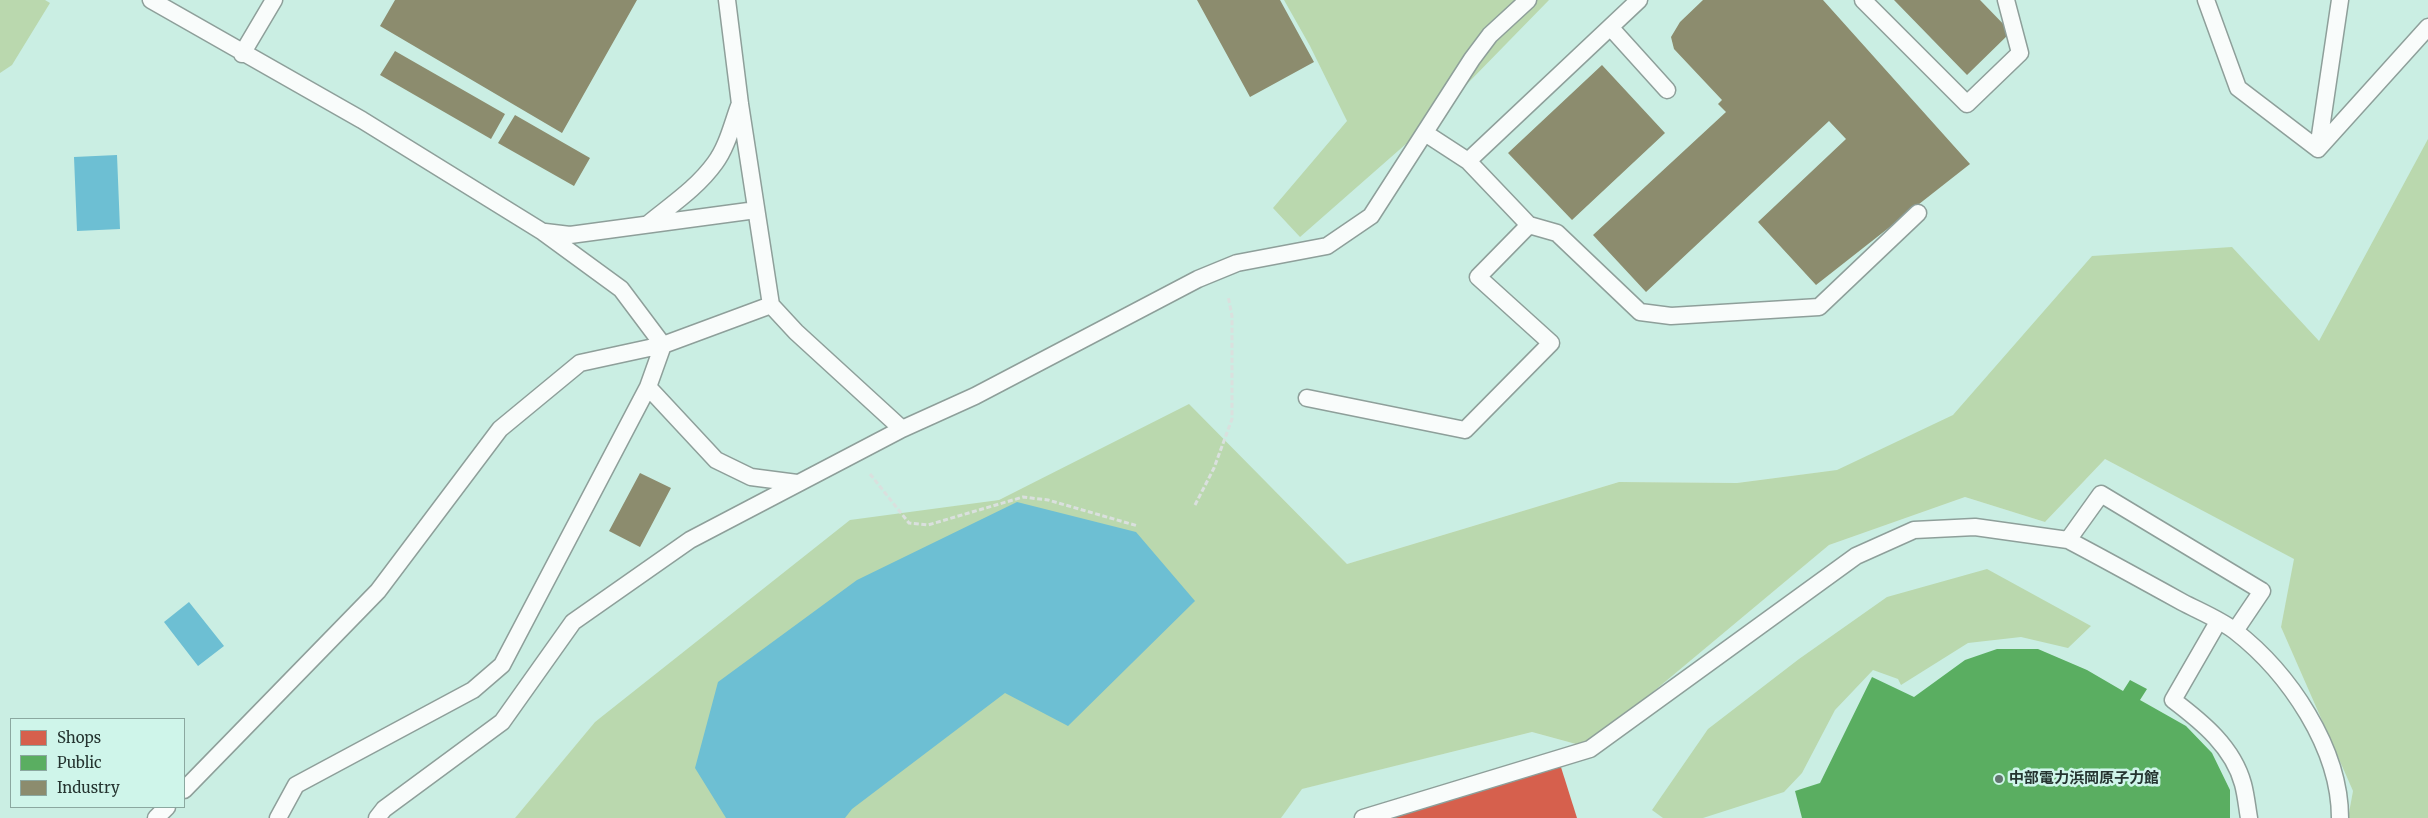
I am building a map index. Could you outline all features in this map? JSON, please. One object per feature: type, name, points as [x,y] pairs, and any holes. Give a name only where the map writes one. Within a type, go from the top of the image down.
[{"type":"lane","points":[[151,0],[242,54],[362,120],[543,232],[621,289],[663,345]]},
{"type":"lane","points":[[242,54],[274,0]]},
{"type":"lane","points":[[727,0],[740,104],[772,305],[796,332],[902,429]]},
{"type":"lane","points":[[377,818],[384,809],[502,722],[572,622],[690,540],[902,429],[975,396],[1198,279],[1237,263],[1327,246],[1371,216],[1472,59],[1490,35],[1528,0]]},
{"type":"lane","points":[[1468,161],[1639,0]]},
{"type":"lane","points":[[1864,0],[1966,104],[2020,53],[2006,0]]},
{"type":"lane","points":[[2206,0],[2238,88],[2318,149]]},
{"type":"lane","points":[[2318,149],[2340,0]]},
{"type":"lane","points":[[2318,149],[2428,27]]},
{"type":"lane","points":[[1611,28],[1667,90]]},
{"type":"lane","points":[[648,224],[694,187],[715,163],[728,138],[740,104]]},
{"type":"lane","points":[[1425,133],[1468,161],[1529,225],[1557,233],[1640,312],[1671,316],[1819,307],[1918,213]]},
{"type":"lane","points":[[543,232],[570,234],[756,210]]},
{"type":"lane","points":[[1307,398],[1465,430],[1551,343],[1478,277],[1529,225]]},
{"type":"lane","points":[[185,789],[378,591],[500,429],[580,363],[663,345],[772,305]]},
{"type":"lane","points":[[278,818],[296,785],[473,690],[502,665],[648,388],[663,345]]},
{"type":"lane","points":[[648,388],[716,460],[751,477],[797,483]]},
{"type":"lane","points":[[2068,540],[2101,494],[2262,591],[2235,631]]},
{"type":"lane","points":[[1363,818],[1590,749],[1856,556],[1914,530],[1975,527],[2068,540],[2235,631],[2284,678],[2308,714],[2326,752],[2340,796],[2340,818]]},
{"type":"lane","points":[[2218,622],[2173,700],[2204,723],[2231,757],[2243,783],[2249,818]]},
{"type":"lane","points":[[156,818],[166,808]]},
{"type":"path","points":[[1195,505],[1214,468],[1232,418],[1232,316],[1227,292],[1208,298],[1198,279]]},
{"type":"path","points":[[855,454],[909,523],[928,525],[1023,497],[1048,500],[1138,526]]},
{"type":"shaded area","points":[[0,0],[2428,0],[2428,339],[1998,458],[1822,472],[1737,483],[1619,482],[1347,564],[1274,490],[1027,486],[999,500],[945,508],[595,722],[515,818],[0,818]]},
{"type":"shaded area","points":[[2105,459],[2295,559],[2281,627],[2353,791],[2348,818],[1281,818],[1301,789],[1532,732],[1587,747],[1829,545],[1965,497],[2045,522]]},
{"type":"green space","points":[[0,0],[45,0],[50,3],[12,65],[0,73]]},
{"type":"green space","points":[[1284,0],[1549,0],[1423,129],[1300,237],[1273,208],[1347,121],[1310,46]]},
{"type":"green space","points":[[2428,139],[2428,818],[2348,818],[2353,791],[2281,627],[2294,559],[2105,459],[2045,522],[1965,497],[1829,545],[1587,747],[1532,732],[1302,789],[1281,818],[515,818],[595,722],[850,520],[999,500],[1189,404],[1347,564],[1619,482],[1737,483],[1837,470],[1953,415],[2092,256],[2232,247],[2319,341]]},
{"type":"green space","points":[[1987,569],[2091,626],[2068,648],[2021,637],[1968,643],[1901,685],[1898,679],[1873,670],[1835,710],[1802,773],[1784,792],[1703,818],[1663,818],[1652,810],[1708,729],[1799,659],[1887,597]]},
{"type":"water","points":[[117,155],[120,229],[77,231],[74,157]]},
{"type":"water","points":[[1017,502],[1136,532],[1195,601],[1068,726],[1005,693],[852,809],[845,818],[726,818],[695,768],[718,682],[857,580]]},
{"type":"water","points":[[189,602],[224,646],[198,666],[164,622]]},
{"type":"building: Shops","points":[[1560,764],[1577,818],[1372,818]]},
{"type":"building: Public","points":[[1997,649],[2038,649],[2087,670],[2123,691],[2130,680],[2147,689],[2140,700],[2186,726],[2212,753],[2230,790],[2230,818],[1802,818],[1795,791],[1820,783],[1872,677],[1914,697],[1965,660]]},
{"type":"building: Industry","points":[[395,0],[637,0],[562,133],[380,26]]},
{"type":"building: Industry","points":[[1197,0],[1280,0],[1314,62],[1250,97]]},
{"type":"building: Industry","points":[[1703,0],[1823,0],[1970,164],[1816,285],[1758,222],[1846,139],[1829,121],[1646,292],[1593,235],[1726,112],[1718,104],[1722,100],[1674,49],[1671,37],[1680,22]]},
{"type":"building: Industry","points":[[1894,0],[1980,0],[2011,32],[1967,75]]},
{"type":"building: Industry","points":[[395,51],[505,114],[491,139],[380,75]]},
{"type":"building: Industry","points":[[1602,65],[1665,133],[1572,220],[1508,153]]},
{"type":"building: Industry","points":[[515,115],[590,158],[574,186],[498,143]]},
{"type":"building: Industry","points":[[640,473],[671,488],[640,547],[609,531]]},
{"type":"place","name":"中部電力浜岡原子力館","points":[[1999,779]]}]
